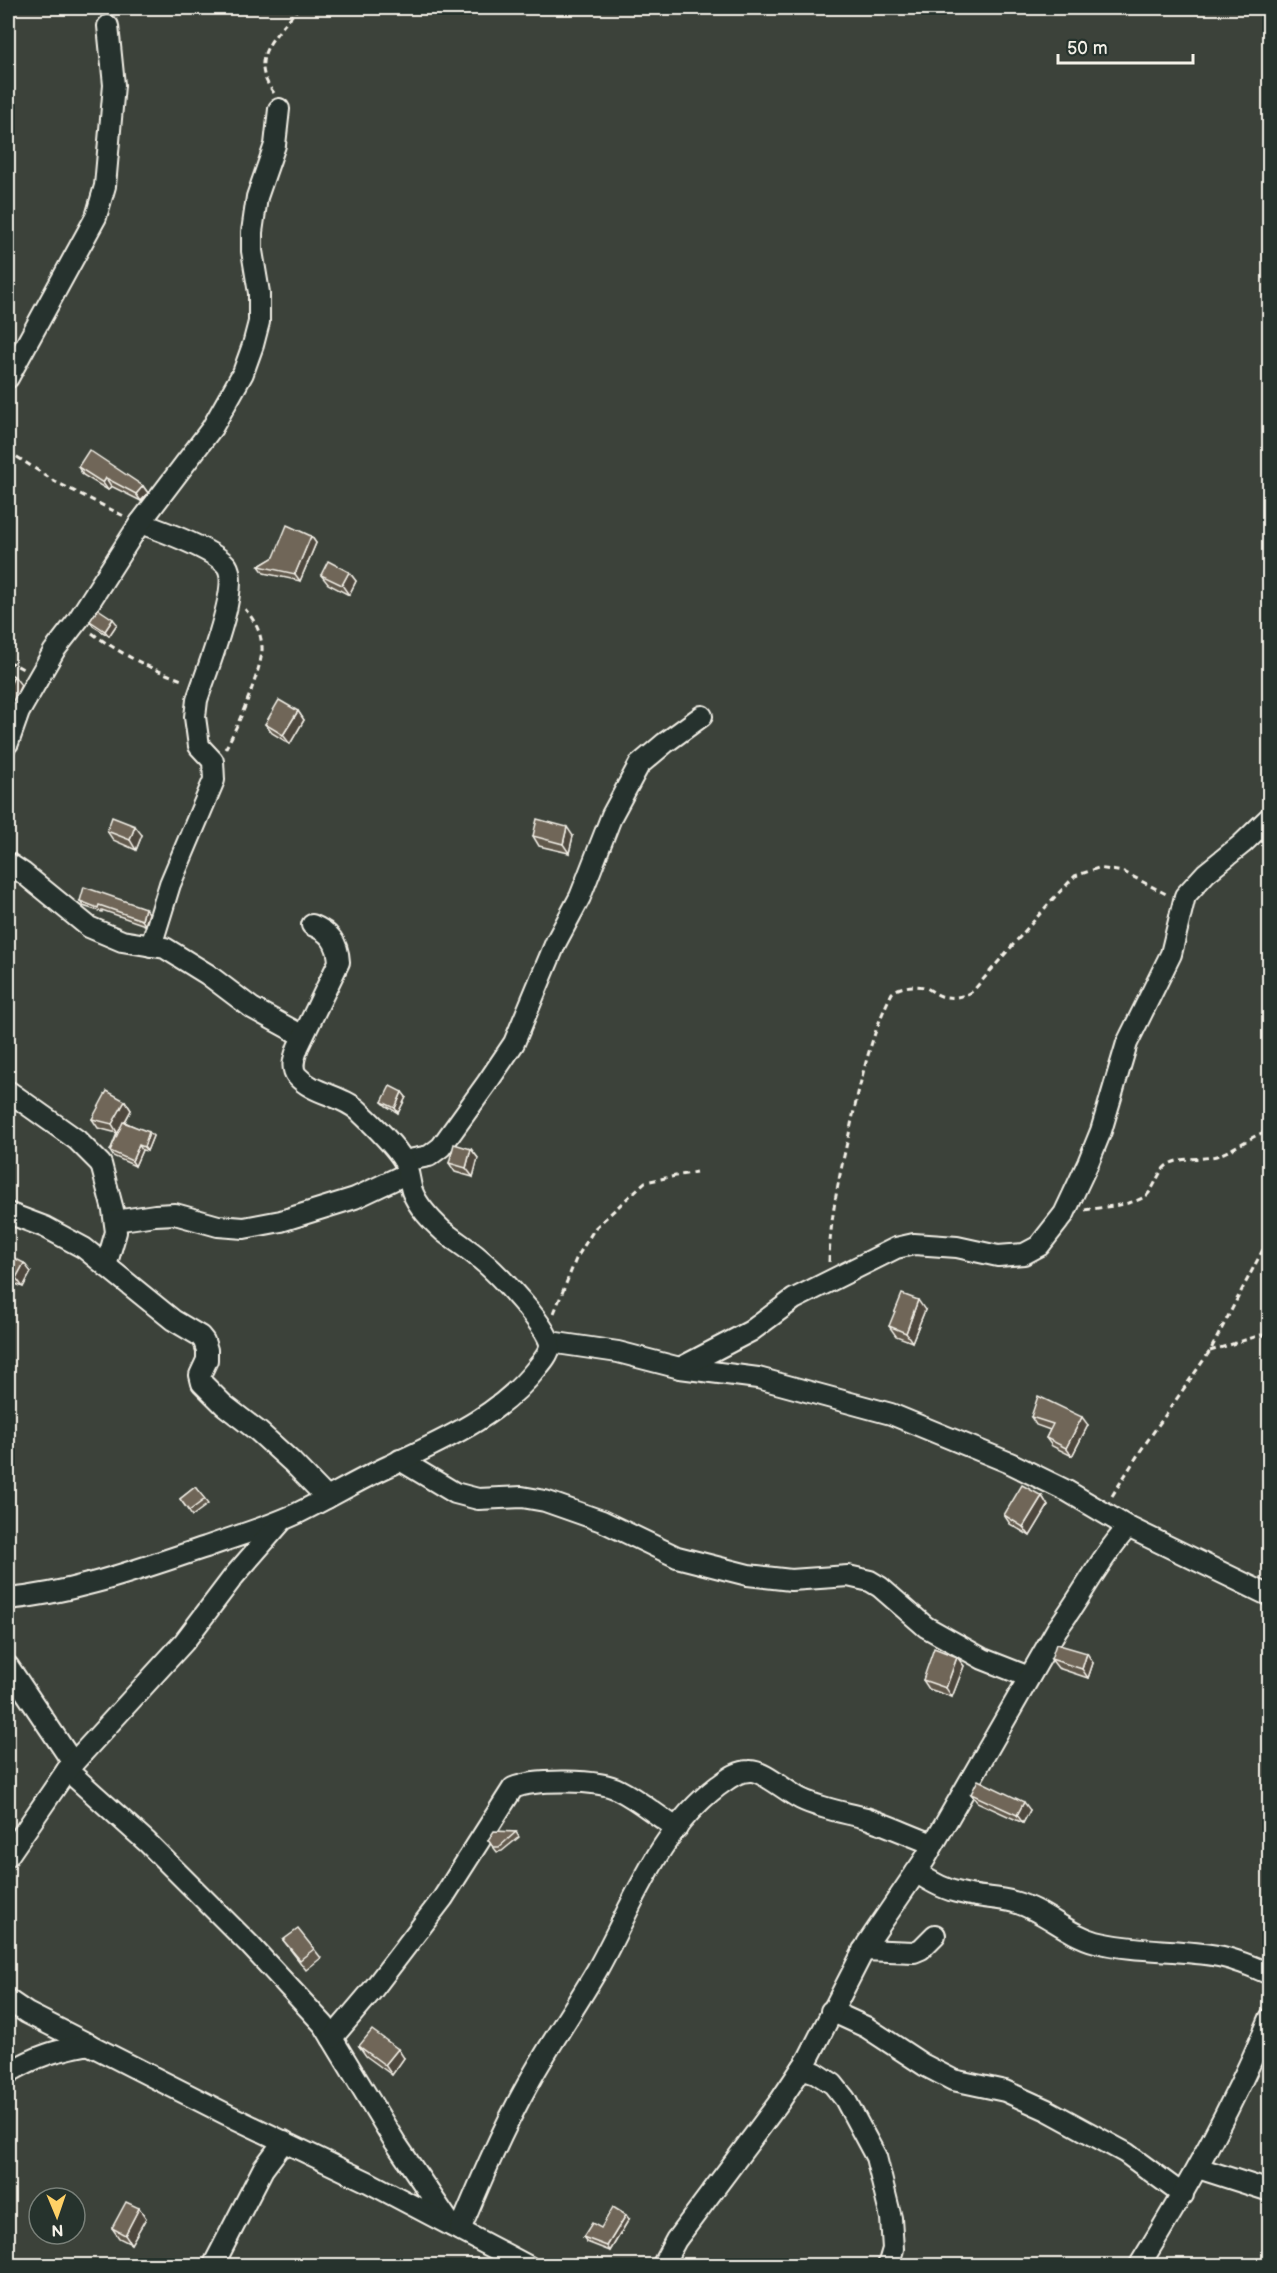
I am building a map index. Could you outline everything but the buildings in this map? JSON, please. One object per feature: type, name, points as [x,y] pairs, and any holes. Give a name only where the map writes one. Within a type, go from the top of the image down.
[{"type":"street","points":[[8,378],[96,217],[105,186],[114,85],[108,26]]},
{"type":"street","points":[[8,743],[18,712],[54,651],[78,620],[140,523],[212,428],[243,373],[254,345],[259,322],[260,293],[252,251],[252,232],[257,197],[275,145],[279,110]]},
{"type":"street","points":[[140,523],[192,543],[225,564],[229,570],[229,602],[196,708],[196,732],[199,746],[213,761],[214,780],[197,825],[170,884],[151,946]]},
{"type":"street","points":[[115,1221],[175,1214],[202,1222],[244,1228],[281,1221],[355,1198],[441,1147],[514,1043],[556,942],[580,897],[612,815],[639,765],[664,743],[702,716]]},
{"type":"street","points":[[680,1368],[751,1330],[794,1299],[896,1248],[914,1244],[957,1247],[998,1256],[1024,1254],[1040,1246],[1064,1214],[1088,1163],[1101,1131],[1126,1043],[1171,954],[1185,896],[1206,873],[1242,844],[1269,817]]},
{"type":"street","points":[[8,863],[89,927],[122,941],[165,948],[182,957],[252,1008],[303,1036]]},
{"type":"street","points":[[312,925],[325,930],[333,940],[339,962],[294,1058],[293,1068],[298,1077],[310,1086],[357,1109],[406,1167],[413,1192],[425,1214],[443,1231],[480,1258],[513,1291],[548,1338],[618,1352],[680,1368],[758,1378],[891,1414],[1010,1464],[1103,1510],[1128,1527],[1269,1596]]},
{"type":"street","points":[[8,1091],[77,1140],[101,1164],[116,1232],[106,1266]]},
{"type":"street","points":[[8,1213],[45,1227],[84,1248],[173,1320],[200,1336],[207,1350],[207,1360],[200,1375],[201,1383],[292,1462],[327,1498]]},
{"type":"street","points":[[8,1599],[53,1593],[146,1567],[283,1519],[327,1498],[400,1460],[457,1434],[497,1409],[524,1385],[546,1357],[548,1338]]},
{"type":"street","points":[[400,1460],[455,1493],[478,1499],[522,1497],[545,1501],[602,1521],[677,1557],[748,1575],[791,1580],[848,1576],[870,1581],[926,1627],[983,1659],[1029,1677]]},
{"type":"street","points":[[8,1856],[70,1766],[184,1642],[234,1576],[283,1519]]},
{"type":"street","points":[[662,2265],[676,2240],[802,2068],[863,1950],[933,1844],[1057,1629],[1075,1605],[1111,1546],[1128,1527]]},
{"type":"street","points":[[8,1666],[70,1766],[249,1944],[324,2025],[395,2142],[456,2228]]},
{"type":"street","points":[[456,2228],[529,2082],[599,1966],[659,1853],[690,1811],[712,1791],[735,1774],[752,1771],[764,1774],[777,1785],[801,1799],[826,1809],[867,1818],[933,1844]]},
{"type":"street","points":[[332,2038],[397,1959],[443,1898],[513,1788],[524,1784],[573,1782],[617,1789],[677,1828]]},
{"type":"street","points":[[915,1872],[961,1894],[998,1897],[1020,1903],[1068,1931],[1092,1941],[1137,1949],[1219,1956],[1247,1964],[1269,1974]]},
{"type":"street","points":[[863,1950],[914,1952],[921,1949],[935,1935]]},
{"type":"street","points":[[8,2000],[27,2013],[368,2182],[528,2265]]},
{"type":"street","points":[[831,2011],[866,2027],[924,2065],[953,2080],[1005,2091],[1047,2110],[1126,2153],[1183,2195]]},
{"type":"street","points":[[1139,2265],[1198,2168],[1250,2065],[1269,2018]]},
{"type":"street","points":[[8,2073],[27,2061],[56,2050],[89,2044]]},
{"type":"street","points":[[802,2068],[816,2073],[833,2084],[845,2099],[876,2157],[891,2218],[893,2249],[888,2265]]},
{"type":"street","points":[[213,2265],[263,2169],[284,2141]]},
{"type":"street","points":[[1198,2168],[1269,2191]]},
{"type":"path","points":[[279,110],[278,98],[263,75],[264,50],[298,8]]},
{"type":"path","points":[[8,451],[54,481],[140,523]]},
{"type":"path","points":[[213,761],[220,757],[228,745],[259,666],[263,649],[258,627],[229,589]]},
{"type":"path","points":[[78,620],[108,645],[160,672],[190,682],[201,689]]},
{"type":"path","points":[[829,1282],[830,1238],[835,1196],[868,1057],[892,993],[896,988],[924,987],[941,996],[963,997],[973,991],[1051,901],[1076,876],[1098,868],[1124,872],[1164,894],[1185,896]]},
{"type":"path","points":[[1064,1214],[1140,1200],[1148,1194],[1166,1165],[1175,1161],[1199,1160],[1220,1155],[1251,1137],[1269,1130]]},
{"type":"path","points":[[548,1338],[576,1259],[594,1228],[645,1182],[696,1172]]},
{"type":"path","points":[[1103,1510],[1141,1450],[1210,1351],[1269,1236]]},
{"type":"path","points":[[1210,1351],[1261,1335],[1269,1336]]}]
